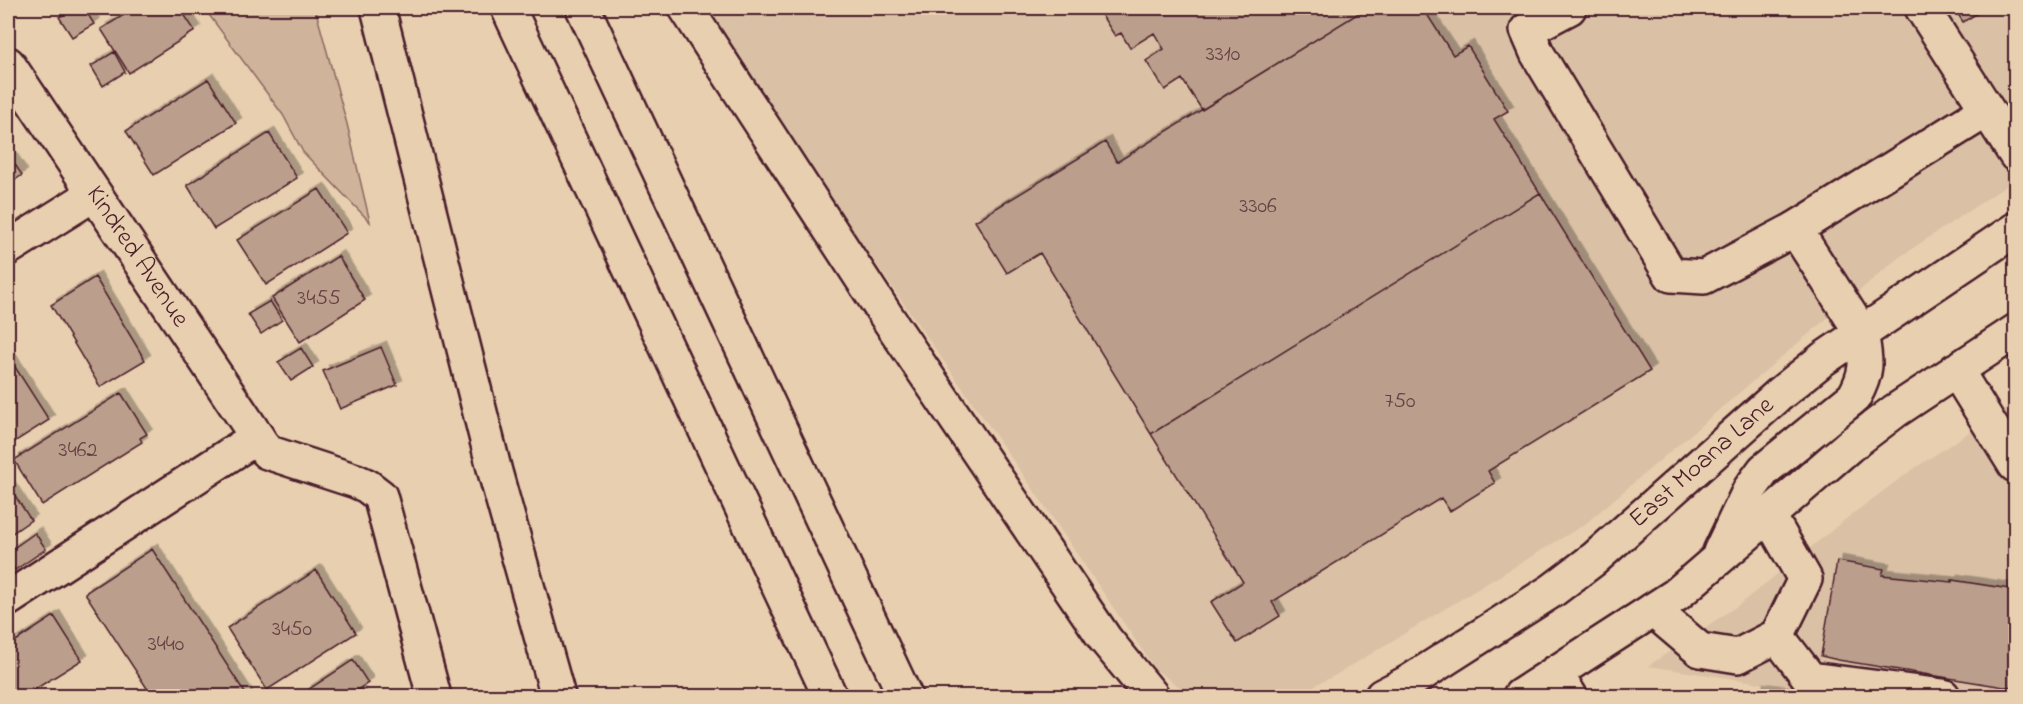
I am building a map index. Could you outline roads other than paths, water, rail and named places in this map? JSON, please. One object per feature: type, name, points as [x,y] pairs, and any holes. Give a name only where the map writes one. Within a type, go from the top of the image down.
[{"type":"main road","points":[[378,8],[495,472],[558,696]]},
{"type":"main road","points":[[508,8],[830,696]]},
{"type":"main road","points":[[583,8],[905,696]]},
{"type":"main road","points":[[686,8],[887,317],[1105,639],[1152,696]]},
{"type":"main road","points":[[1569,8],[1519,19],[1537,53],[1671,275],[1704,277],[1796,229],[1987,110]]},
{"type":"main road","points":[[1922,8],[2016,155]]},
{"type":"main road","name":"Kindred Avenue","points":[[8,64],[262,445]]},
{"type":"main road","points":[[8,248],[94,194]]},
{"type":"main road","points":[[1716,562],[1750,489],[1764,470],[1854,397],[1863,382],[1866,365],[1861,332],[1796,229]]},
{"type":"main road","name":"East Moana Lane","points":[[1392,692],[1553,590],[1594,560],[1781,393],[1861,332],[2016,229]]},
{"type":"main road","points":[[1520,696],[1563,685],[1653,610],[1676,595],[1716,562],[1849,446],[1895,411],[2016,331]]},
{"type":"main road","points":[[1956,370],[2015,465]]},
{"type":"main road","points":[[8,599],[262,445],[356,481],[380,496],[434,696]]},
{"type":"main road","points":[[1653,610],[1700,650],[1738,656],[1777,636],[1805,579],[1769,516]]},
{"type":"main road","points":[[1777,636],[1810,679],[1943,696]]},
{"type":"main road","points":[[1105,639],[1129,696]]}]
